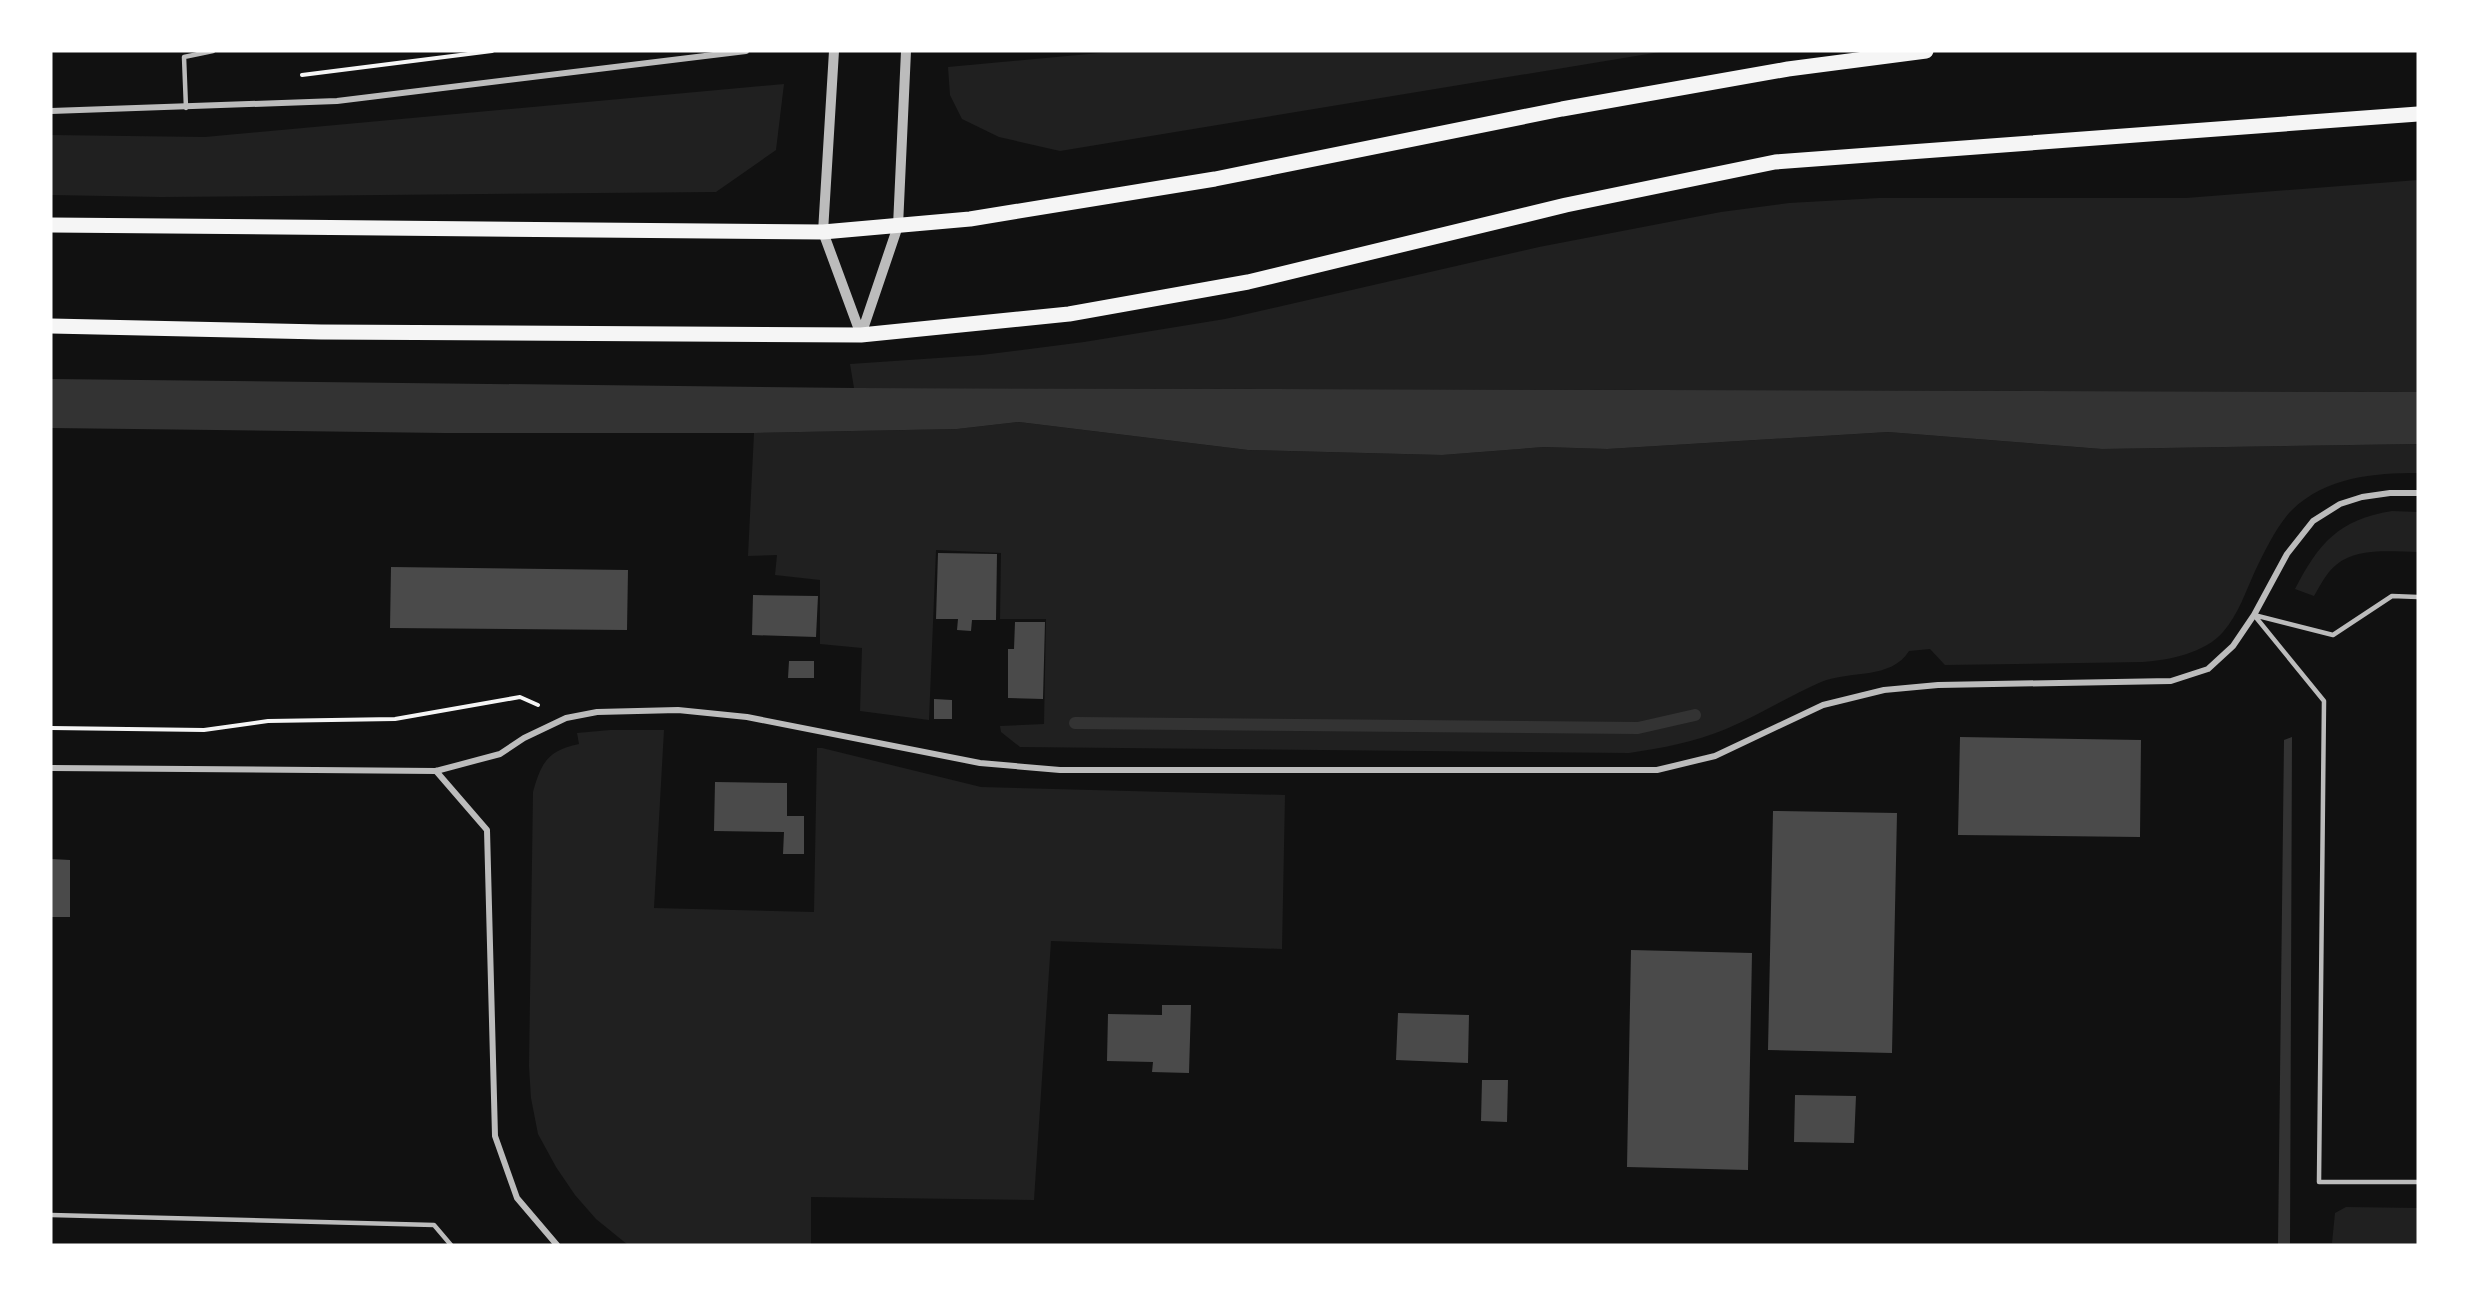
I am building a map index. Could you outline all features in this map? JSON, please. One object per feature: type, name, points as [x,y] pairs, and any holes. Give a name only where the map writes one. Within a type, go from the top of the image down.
[{"type":"main road","points":[[51,225],[823,232],[898,226],[970,219],[1215,179],[1584,105],[1788,69],[1926,51]]},
{"type":"main road","points":[[51,326],[321,332],[861,335],[1069,314],[1248,282],[1566,205],[1775,162],[2418,114]]},
{"type":"street","points":[[51,111],[337,101],[746,51]]},
{"type":"street","points":[[834,51],[823,232],[861,335]]},
{"type":"street","points":[[861,335],[898,226],[906,53]]},
{"type":"street","points":[[51,768],[436,771],[500,753],[524,738],[566,718],[597,712],[678,710],[747,717],[980,763],[1060,770],[1657,770],[1714,756],[1823,705],[1884,690],[1938,685],[2170,681],[2208,669],[2233,646],[2254,615],[2287,554],[2313,520],[2340,504],[2362,496],[2418,493]]},
{"type":"street","points":[[436,771],[487,830],[495,1136],[517,1198],[557,1245]]},
{"type":"lane","points":[[186,108],[184,57],[213,51]]},
{"type":"lane","points":[[2254,615],[2333,635],[2392,596],[2418,597]]},
{"type":"lane","points":[[2254,615],[2324,701],[2319,1182],[2418,1182]]},
{"type":"lane","points":[[51,1215],[434,1225],[451,1245]]},
{"type":"path","points":[[299,76],[492,51]]},
{"type":"path","points":[[51,728],[204,730],[268,721],[394,719],[520,697],[566,718]]},
{"type":"shaded area","points":[[1121,51],[1666,51],[1060,151],[999,137],[962,119],[950,95],[948,67]]},
{"type":"shaded area","points":[[784,84],[776,150],[716,192],[161,197],[51,195],[51,135],[205,137]]},
{"type":"shaded area","points":[[2418,180],[2418,392],[854,388],[850,364],[982,355],[1084,342],[1225,319],[1539,247],[1721,212],[1789,203],[1879,198],[2186,198]]},
{"type":"shaded area","points":[[51,379],[854,388],[2418,392],[2418,444],[2102,449],[1888,432],[1607,449],[1544,447],[1442,455],[1248,450],[1019,422],[957,429],[754,433],[444,433],[51,428]]},
{"type":"shaded area","points":[[1019,422],[1248,450],[1442,455],[1544,447],[1607,449],[1888,432],[2102,449],[2418,444],[2418,473],[2384,474],[2350,479],[2318,491],[2303,500],[2290,512],[2275,533],[2237,611],[2223,632],[2207,645],[2186,654],[2143,662],[1945,665],[1930,649],[1909,651],[1892,666],[1821,682],[1714,734],[1678,744],[1629,753],[1020,747],[1001,732],[1000,726],[1044,724],[1046,619],[1000,619],[1001,553],[936,550],[929,720],[860,711],[862,648],[820,644],[820,580],[775,575],[777,555],[748,556],[754,433],[957,429]]},
{"type":"shaded area","points":[[2392,511],[2418,512],[2418,552],[2375,552],[2354,555],[2332,568],[2314,596],[2295,589],[2322,546],[2332,536],[2357,521]]},
{"type":"shaded area","points":[[610,730],[664,730],[654,908],[814,912],[817,748],[822,748],[981,787],[1285,795],[1282,949],[1051,941],[1034,1200],[811,1197],[811,1245],[628,1245],[596,1219],[575,1195],[556,1167],[538,1134],[531,1098],[529,1066],[533,792],[539,773],[547,759],[560,750],[579,744],[577,733]]},
{"type":"shaded area","points":[[2292,737],[2290,1245],[2278,1245],[2284,740]]},
{"type":"shaded area","points":[[2346,1207],[2418,1208],[2418,1245],[2290,1245],[2290,1243],[2332,1243],[2335,1213]]},
{"type":"building","points":[[938,553],[997,554],[996,620],[972,620],[971,631],[957,630],[958,619],[936,619]]},
{"type":"building","points":[[391,567],[628,570],[627,630],[390,628]]},
{"type":"building","points":[[753,595],[818,596],[816,637],[752,635]]},
{"type":"building","points":[[1015,622],[1045,622],[1043,699],[1008,698],[1008,649],[1014,649]]},
{"type":"building","points":[[789,661],[814,661],[814,678],[788,678]]},
{"type":"building","points":[[934,699],[952,700],[952,719],[934,719]]},
{"type":"building","points":[[1960,737],[2141,740],[2140,837],[1958,835]]},
{"type":"building","points":[[715,782],[787,783],[787,816],[804,816],[804,854],[783,854],[784,832],[714,831]]},
{"type":"building","points":[[1773,811],[1897,813],[1892,1053],[1768,1050]]},
{"type":"building","points":[[51,859],[70,860],[70,917],[51,917]]},
{"type":"building","points":[[1631,950],[1752,953],[1748,1170],[1627,1167]]},
{"type":"building","points":[[1162,1005],[1191,1005],[1189,1073],[1152,1072],[1153,1062],[1107,1061],[1108,1014],[1162,1015]]},
{"type":"building","points":[[1398,1013],[1469,1015],[1468,1063],[1396,1060]]},
{"type":"building","points":[[1482,1080],[1508,1080],[1507,1122],[1481,1121]]},
{"type":"building","points":[[1795,1095],[1856,1096],[1854,1143],[1794,1142]]},
{"type":"waterway","points":[[1075,723],[1638,728],[1695,715]]}]
